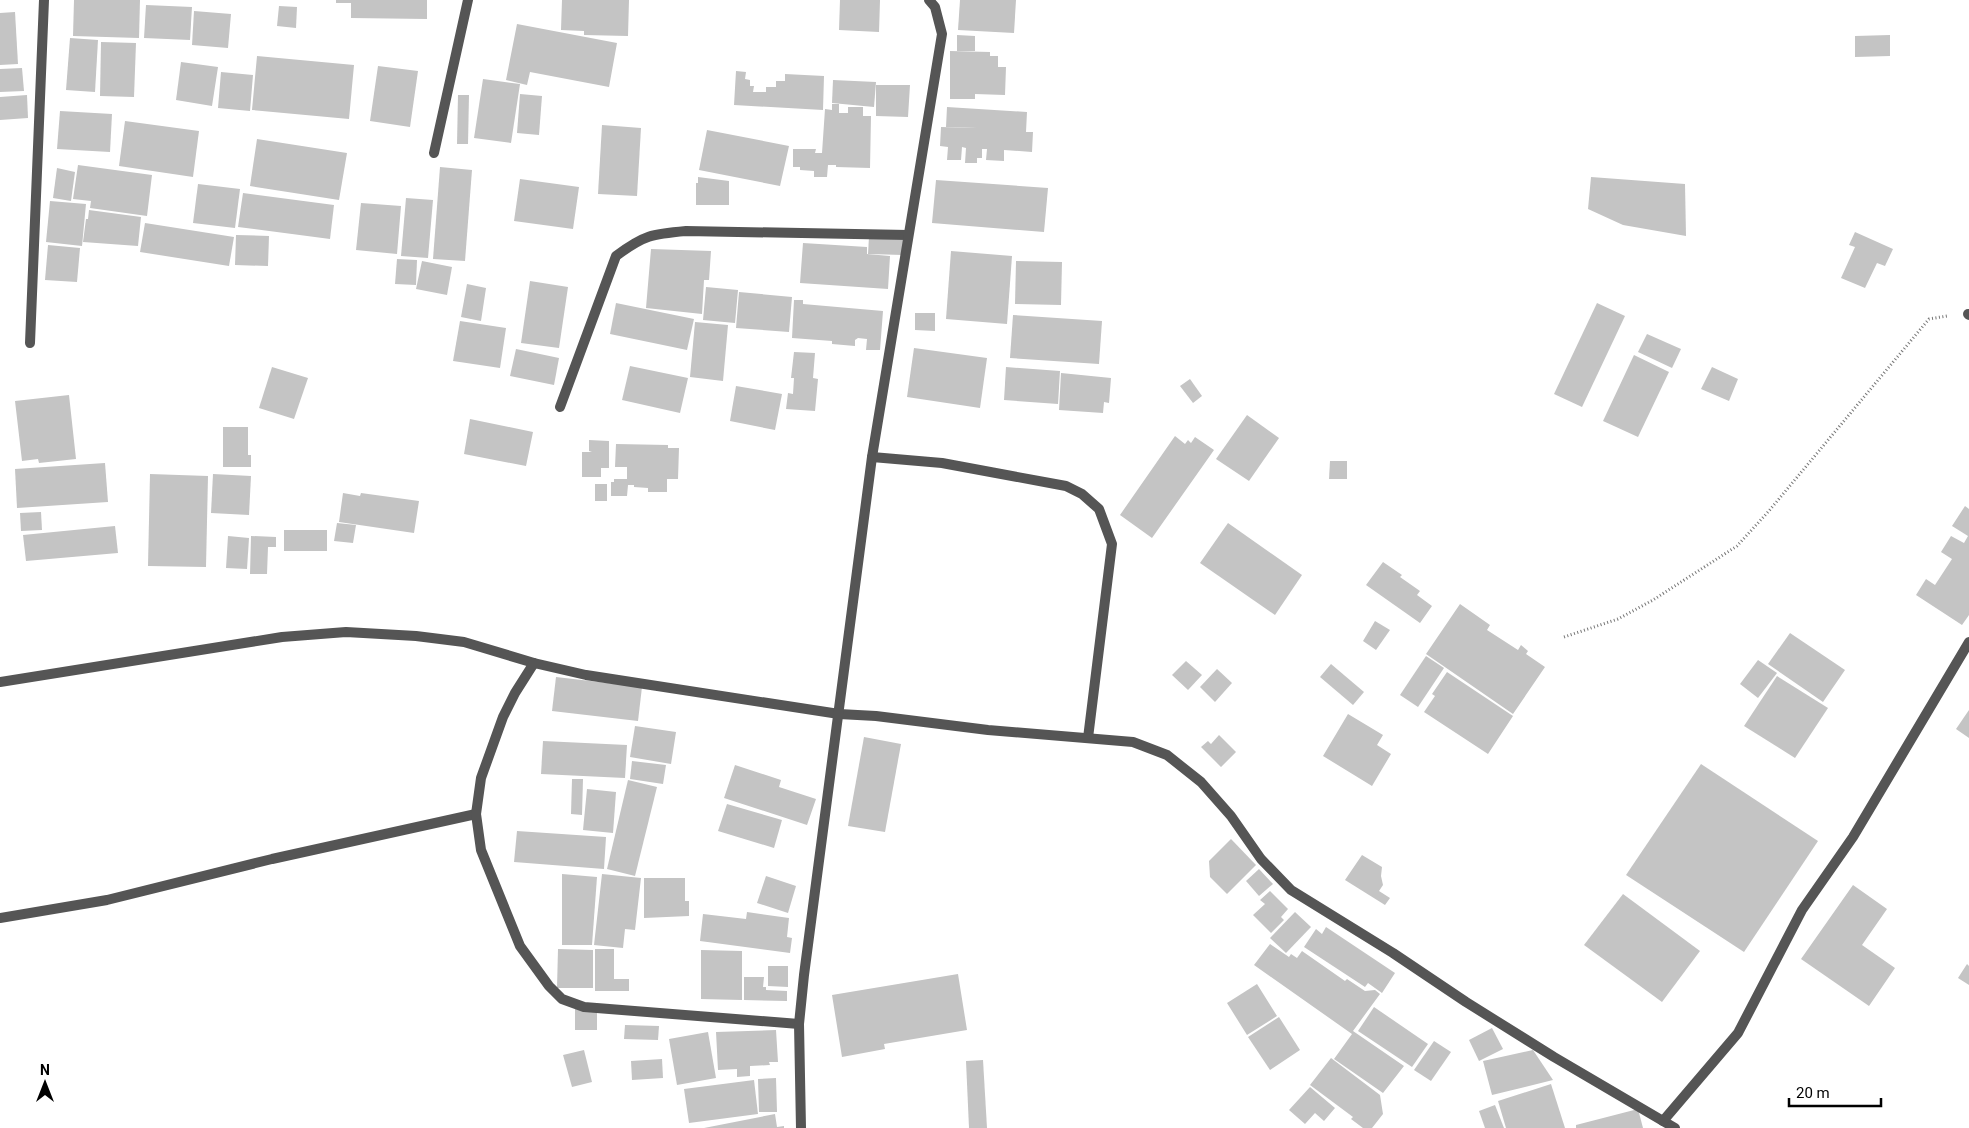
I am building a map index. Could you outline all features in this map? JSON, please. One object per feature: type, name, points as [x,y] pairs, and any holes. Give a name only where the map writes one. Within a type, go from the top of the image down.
[{"type":"street","points":[[30,343],[44,0]]},
{"type":"street","points":[[434,153],[468,0]]},
{"type":"street","points":[[801,1128],[800,1024],[805,965],[840,714],[872,457],[940,51],[942,34],[934,2]]},
{"type":"street","points":[[560,407],[616,256],[637,240],[658,233],[686,231],[908,235]]},
{"type":"street","points":[[872,457],[942,463],[1066,486],[1082,494],[1099,508],[1112,544],[1088,738]]},
{"type":"street","points":[[0,682],[282,637],[346,632],[416,636],[464,642],[586,676],[840,714],[876,716],[988,730],[1133,742],[1167,755],[1201,782],[1231,816],[1261,859],[1291,890],[1393,952],[1466,1002],[1530,1042],[1675,1128]]},
{"type":"street","points":[[1663,1121],[1738,1034],[1802,910],[1853,837],[1969,642]]},
{"type":"street","points":[[534,663],[515,693],[503,718],[481,778],[476,814],[481,850],[520,946],[562,999],[584,1007],[800,1024]]},
{"type":"street","points":[[0,918],[107,900],[272,859],[476,814]]},
{"type":"path","points":[[1564,637],[1618,619],[1653,600],[1737,546],[1768,512],[1929,318],[1968,314]]},
{"type":"building","points":[[74,0],[140,0],[139,38],[73,36]]},
{"type":"building","points":[[336,0],[427,0],[427,19],[351,18],[351,3],[336,3]]},
{"type":"building","points":[[562,0],[629,0],[628,36],[584,35],[584,31],[561,30]]},
{"type":"building","points":[[840,0],[880,0],[879,32],[839,30]]},
{"type":"building","points":[[960,0],[1016,0],[1014,33],[958,30]]},
{"type":"building","points":[[146,5],[192,7],[190,40],[144,38]]},
{"type":"building","points":[[279,6],[297,7],[296,28],[277,26]]},
{"type":"building","points":[[194,11],[231,14],[228,48],[192,45]]},
{"type":"building","points":[[15,12],[18,64],[0,65],[0,13]]},
{"type":"building","points":[[517,24],[617,43],[609,87],[530,72],[527,85],[506,80]]},
{"type":"building","points":[[957,35],[975,36],[975,51],[957,51]]},
{"type":"building","points":[[1890,35],[1890,56],[1855,57],[1855,36]]},
{"type":"building","points":[[70,38],[98,40],[95,92],[66,90]]},
{"type":"building","points":[[101,42],[136,43],[134,97],[100,96]]},
{"type":"building","points":[[950,51],[990,52],[990,56],[998,56],[998,67],[1006,67],[1005,95],[975,94],[975,99],[950,99]]},
{"type":"building","points":[[257,56],[354,65],[349,119],[252,110]]},
{"type":"building","points":[[181,62],[218,67],[212,106],[176,100]]},
{"type":"building","points":[[378,66],[418,71],[410,127],[370,121]]},
{"type":"building","points":[[22,68],[24,91],[0,92],[0,69]]},
{"type":"building","points":[[736,71],[746,72],[745,79],[750,80],[750,86],[754,86],[753,92],[766,92],[766,87],[776,87],[776,81],[785,81],[785,74],[824,76],[823,110],[734,105]]},
{"type":"building","points":[[221,72],[253,75],[250,111],[218,108]]},
{"type":"building","points":[[483,79],[520,84],[511,143],[474,138]]},
{"type":"building","points":[[833,80],[876,82],[874,107],[832,103]]},
{"type":"building","points":[[876,85],[910,85],[908,117],[876,116]]},
{"type":"building","points":[[520,94],[542,96],[539,135],[517,133]]},
{"type":"building","points":[[27,95],[28,118],[0,120],[0,97]]},
{"type":"building","points":[[458,95],[469,95],[468,144],[457,144]]},
{"type":"building","points":[[832,104],[839,104],[839,113],[848,113],[848,107],[863,107],[863,116],[871,116],[870,168],[828,165],[827,177],[814,177],[814,171],[800,170],[800,167],[793,167],[793,149],[816,149],[815,153],[822,153],[825,109],[832,110]]},
{"type":"building","points":[[947,107],[1027,112],[1026,132],[1033,132],[1032,152],[1004,150],[1004,161],[986,160],[987,149],[982,149],[982,158],[977,158],[977,163],[965,163],[966,148],[962,147],[961,160],[947,160],[948,147],[940,146],[941,127],[977,128],[946,127]]},
{"type":"building","points":[[60,111],[112,114],[110,152],[57,149]]},
{"type":"building","points":[[125,121],[199,131],[193,177],[119,166]]},
{"type":"building","points":[[602,125],[641,128],[637,196],[598,194]]},
{"type":"building","points":[[707,130],[789,146],[780,186],[699,170]]},
{"type":"building","points":[[257,139],[347,153],[339,200],[250,186]]},
{"type":"building","points":[[78,165],[152,175],[147,216],[90,208],[91,201],[73,199]]},
{"type":"building","points":[[440,167],[472,170],[465,261],[433,259]]},
{"type":"building","points":[[57,168],[75,172],[71,201],[53,198]]},
{"type":"building","points":[[698,177],[729,181],[729,205],[696,205],[696,183],[698,183]]},
{"type":"building","points":[[1591,177],[1685,184],[1686,236],[1623,225],[1588,209]]},
{"type":"building","points":[[520,179],[579,187],[573,229],[514,221]]},
{"type":"building","points":[[936,180],[1048,188],[1044,232],[932,223]]},
{"type":"building","points":[[198,184],[240,189],[235,228],[193,223]]},
{"type":"building","points":[[243,193],[334,205],[330,239],[238,227]]},
{"type":"building","points":[[406,198],[433,200],[428,258],[401,256]]},
{"type":"building","points":[[50,201],[86,204],[82,246],[46,242]]},
{"type":"building","points":[[361,203],[401,206],[397,254],[356,250]]},
{"type":"building","points":[[89,210],[141,217],[138,246],[83,242]]},
{"type":"building","points":[[145,223],[234,237],[229,266],[140,252]]},
{"type":"building","points":[[1855,232],[1893,249],[1885,266],[1877,263],[1865,288],[1841,278],[1855,247],[1849,245]]},
{"type":"building","points":[[236,235],[269,236],[268,266],[235,265]]},
{"type":"building","points":[[869,237],[903,238],[903,255],[868,254]]},
{"type":"building","points":[[803,243],[867,247],[867,254],[890,256],[888,289],[800,283]]},
{"type":"building","points":[[48,245],[80,248],[77,282],[45,280]]},
{"type":"building","points":[[651,249],[711,251],[709,280],[704,280],[702,314],[646,308]]},
{"type":"building","points":[[951,251],[1012,256],[1007,324],[946,319]]},
{"type":"building","points":[[397,259],[417,260],[416,285],[395,284]]},
{"type":"building","points":[[422,261],[452,267],[447,295],[416,289]]},
{"type":"building","points":[[1016,261],[1062,262],[1061,305],[1015,304]]},
{"type":"building","points":[[530,281],[568,287],[559,348],[521,343]]},
{"type":"building","points":[[467,284],[486,288],[481,321],[461,317]]},
{"type":"building","points":[[706,287],[738,290],[735,323],[703,320]]},
{"type":"building","points":[[739,292],[792,297],[789,332],[736,328]]},
{"type":"building","points":[[794,300],[803,300],[803,304],[883,311],[880,350],[866,350],[867,339],[858,338],[855,340],[855,346],[832,344],[832,341],[792,338]]},
{"type":"building","points":[[616,303],[694,319],[687,350],[610,334]]},
{"type":"building","points":[[1597,303],[1625,316],[1582,407],[1554,394]]},
{"type":"building","points":[[915,313],[935,313],[935,331],[915,330]]},
{"type":"building","points":[[1013,315],[1102,321],[1099,364],[1010,358]]},
{"type":"building","points":[[460,321],[506,328],[500,368],[453,361]]},
{"type":"building","points":[[695,322],[728,325],[723,381],[690,377]]},
{"type":"building","points":[[1647,334],[1681,349],[1672,368],[1638,352]]},
{"type":"building","points":[[914,348],[987,358],[980,408],[907,397]]},
{"type":"building","points":[[516,349],[559,358],[554,385],[510,376]]},
{"type":"building","points":[[794,352],[815,353],[813,378],[818,379],[815,411],[786,409],[788,393],[793,394],[794,378],[791,378]]},
{"type":"building","points":[[1634,355],[1669,372],[1638,437],[1603,421]]},
{"type":"building","points":[[630,366],[688,378],[680,413],[622,400]]},
{"type":"building","points":[[272,367],[308,378],[294,419],[259,408]]},
{"type":"building","points":[[1006,367],[1060,371],[1058,404],[1004,400]]},
{"type":"building","points":[[1712,367],[1738,379],[1729,401],[1701,389]]},
{"type":"building","points":[[1061,373],[1111,378],[1109,403],[1104,402],[1103,413],[1059,410]]},
{"type":"building","points":[[1190,379],[1202,396],[1193,403],[1180,386]]},
{"type":"building","points":[[736,386],[782,394],[775,430],[730,421]]},
{"type":"building","points":[[69,395],[76,459],[39,463],[38,459],[22,461],[15,401]]},
{"type":"building","points":[[1247,415],[1279,438],[1249,481],[1216,459]]},
{"type":"building","points":[[470,419],[533,432],[526,466],[464,454]]},
{"type":"building","points":[[223,427],[248,427],[248,455],[251,455],[251,467],[223,467]]},
{"type":"building","points":[[1175,436],[1185,444],[1188,440],[1191,443],[1195,437],[1214,450],[1152,538],[1120,515]]},
{"type":"building","points":[[589,440],[609,441],[609,468],[601,468],[601,477],[582,477],[582,452],[592,452],[589,451]]},
{"type":"building","points":[[616,444],[668,445],[668,448],[679,448],[678,479],[667,479],[667,492],[648,492],[648,488],[628,485],[627,496],[611,496],[611,482],[614,482],[614,479],[627,479],[627,467],[615,467]]},
{"type":"building","points":[[1330,461],[1347,461],[1347,479],[1329,479]]},
{"type":"building","points":[[105,463],[108,502],[17,508],[15,469]]},
{"type":"building","points":[[150,474],[208,476],[206,567],[148,566]]},
{"type":"building","points":[[213,474],[251,476],[249,515],[211,513]]},
{"type":"building","points":[[595,484],[607,484],[607,501],[595,501]]},
{"type":"building","points":[[343,493],[360,496],[361,493],[419,501],[414,533],[339,522]]},
{"type":"building","points":[[1965,506],[1969,509],[1969,615],[1962,625],[1916,595],[1926,579],[1935,585],[1952,559],[1941,552],[1951,536],[1964,543],[1968,536],[1952,526]]},
{"type":"building","points":[[41,512],[42,530],[21,531],[20,513]]},
{"type":"building","points":[[337,523],[356,525],[353,543],[334,541]]},
{"type":"building","points":[[1228,523],[1302,575],[1275,615],[1200,563]]},
{"type":"building","points":[[115,526],[118,553],[26,561],[23,535]]},
{"type":"building","points":[[284,530],[327,530],[327,551],[284,551]]},
{"type":"building","points":[[228,536],[249,538],[247,569],[226,568]]},
{"type":"building","points":[[251,536],[276,537],[276,547],[268,547],[267,574],[250,574]]},
{"type":"building","points":[[1383,562],[1420,591],[1417,595],[1432,606],[1420,623],[1366,585]]},
{"type":"building","points":[[1460,604],[1490,625],[1487,630],[1518,650],[1521,645],[1528,651],[1526,654],[1545,667],[1513,714],[1426,654]]},
{"type":"building","points":[[1375,621],[1390,630],[1376,650],[1363,641]]},
{"type":"building","points":[[1790,633],[1845,670],[1823,702],[1768,664]]},
{"type":"building","points":[[1426,656],[1444,668],[1418,707],[1400,695]]},
{"type":"building","points":[[1758,660],[1777,673],[1758,698],[1740,684]]},
{"type":"building","points":[[1186,661],[1202,675],[1188,690],[1172,675]]},
{"type":"building","points":[[1331,664],[1364,692],[1353,705],[1320,677]]},
{"type":"building","points":[[1217,669],[1232,683],[1215,702],[1200,687]]},
{"type":"building","points":[[1447,672],[1513,716],[1488,754],[1424,712],[1435,696],[1432,694]]},
{"type":"building","points":[[1777,676],[1828,708],[1795,758],[1744,726]]},
{"type":"building","points":[[556,677],[642,687],[638,721],[552,711]]},
{"type":"building","points":[[1969,710],[1969,738],[1956,729]]},
{"type":"building","points":[[1348,714],[1383,735],[1377,745],[1391,754],[1372,786],[1323,756]]},
{"type":"building","points":[[635,726],[676,732],[671,764],[630,757]]},
{"type":"building","points":[[1219,735],[1236,752],[1221,767],[1201,747],[1208,741],[1211,744]]},
{"type":"building","points":[[864,737],[901,744],[885,832],[848,826]]},
{"type":"building","points":[[543,741],[627,745],[625,778],[541,774]]},
{"type":"building","points":[[632,761],[666,765],[663,784],[630,779]]},
{"type":"building","points":[[1701,764],[1818,841],[1744,952],[1626,875]]},
{"type":"building","points":[[735,765],[781,780],[779,787],[816,799],[807,825],[724,798]]},
{"type":"building","points":[[572,779],[583,779],[582,815],[571,814]]},
{"type":"building","points":[[628,780],[657,787],[635,876],[607,869]]},
{"type":"building","points":[[587,789],[616,792],[613,833],[583,830]]},
{"type":"building","points":[[727,804],[782,820],[774,848],[718,831]]},
{"type":"building","points":[[517,831],[606,837],[604,869],[514,862]]},
{"type":"building","points":[[1231,839],[1256,865],[1227,894],[1210,877],[1209,861]]},
{"type":"building","points":[[1362,855],[1382,867],[1383,885],[1379,891],[1390,898],[1385,905],[1345,880]]},
{"type":"building","points":[[1259,869],[1273,884],[1259,896],[1246,881]]},
{"type":"building","points":[[562,874],[597,877],[592,945],[562,945]]},
{"type":"building","points":[[602,874],[641,878],[635,930],[625,929],[623,948],[594,945]]},
{"type":"building","points":[[766,876],[796,886],[788,913],[757,903]]},
{"type":"building","points":[[644,878],[685,878],[685,901],[689,901],[689,916],[644,918]]},
{"type":"building","points":[[1853,885],[1887,909],[1862,945],[1895,968],[1869,1006],[1801,959]]},
{"type":"building","points":[[1270,891],[1288,909],[1281,917],[1284,920],[1271,933],[1253,915],[1265,904],[1260,900]]},
{"type":"building","points":[[1623,894],[1700,951],[1662,1002],[1584,945]]},
{"type":"building","points":[[747,912],[789,918],[787,937],[792,938],[790,953],[700,941],[703,914],[746,919]]},
{"type":"building","points":[[1295,912],[1311,927],[1286,953],[1270,938]]},
{"type":"building","points":[[1326,927],[1395,973],[1382,993],[1368,983],[1365,987],[1304,947],[1316,929],[1322,934]]},
{"type":"building","points":[[1270,944],[1289,957],[1291,954],[1297,958],[1302,951],[1345,981],[1347,979],[1365,991],[1375,990],[1380,994],[1353,1031],[1404,1066],[1383,1093],[1334,1059],[1352,1034],[1254,965]]},
{"type":"building","points":[[558,949],[593,950],[593,988],[557,988]]},
{"type":"building","points":[[595,949],[614,949],[614,979],[629,979],[629,991],[595,991]]},
{"type":"building","points":[[701,950],[742,951],[742,1000],[701,999]]},
{"type":"building","points":[[1967,964],[1969,966],[1969,985],[1958,978]]},
{"type":"building","points":[[768,966],[788,966],[788,987],[768,986]]},
{"type":"building","points":[[958,974],[967,1030],[884,1044],[885,1049],[842,1057],[832,995]]},
{"type":"building","points":[[744,977],[764,977],[763,987],[766,987],[766,990],[787,991],[787,1001],[744,1000]]},
{"type":"building","points":[[1257,984],[1277,1016],[1247,1035],[1227,1003]]},
{"type":"building","points":[[1374,1007],[1428,1044],[1412,1067],[1358,1031]]},
{"type":"building","points":[[575,1008],[597,1008],[597,1030],[575,1030]]},
{"type":"building","points":[[1279,1017],[1300,1050],[1270,1070],[1248,1037]]},
{"type":"building","points":[[625,1025],[659,1026],[658,1040],[624,1039]]},
{"type":"building","points":[[1492,1028],[1503,1049],[1479,1061],[1469,1040]]},
{"type":"building","points":[[776,1030],[778,1062],[769,1062],[770,1065],[750,1066],[750,1076],[737,1077],[737,1069],[718,1070],[716,1032]]},
{"type":"building","points":[[708,1032],[716,1078],[677,1085],[669,1039]]},
{"type":"building","points":[[1434,1041],[1451,1052],[1431,1081],[1414,1070]]},
{"type":"building","points":[[584,1050],[592,1082],[572,1087],[563,1055]]},
{"type":"building","points":[[1533,1050],[1553,1080],[1492,1095],[1483,1061]]},
{"type":"building","points":[[1331,1058],[1380,1095],[1383,1114],[1372,1128],[1363,1128],[1351,1119],[1353,1117],[1310,1085]]},
{"type":"building","points":[[662,1059],[663,1078],[632,1080],[631,1061]]},
{"type":"building","points":[[983,1060],[987,1128],[969,1128],[966,1061]]},
{"type":"building","points":[[776,1078],[777,1112],[759,1112],[758,1079]]},
{"type":"building","points":[[754,1080],[758,1114],[689,1123],[684,1089]]},
{"type":"building","points":[[1551,1084],[1565,1128],[1506,1128],[1498,1101]]},
{"type":"building","points":[[1310,1087],[1335,1108],[1324,1121],[1315,1113],[1305,1124],[1289,1110]]},
{"type":"building","points":[[1495,1105],[1504,1128],[1485,1128],[1479,1111]]},
{"type":"building","points":[[1638,1109],[1643,1128],[1576,1128],[1576,1125]]},
{"type":"building","points":[[775,1114],[777,1127],[784,1126],[784,1128],[704,1128]]}]
